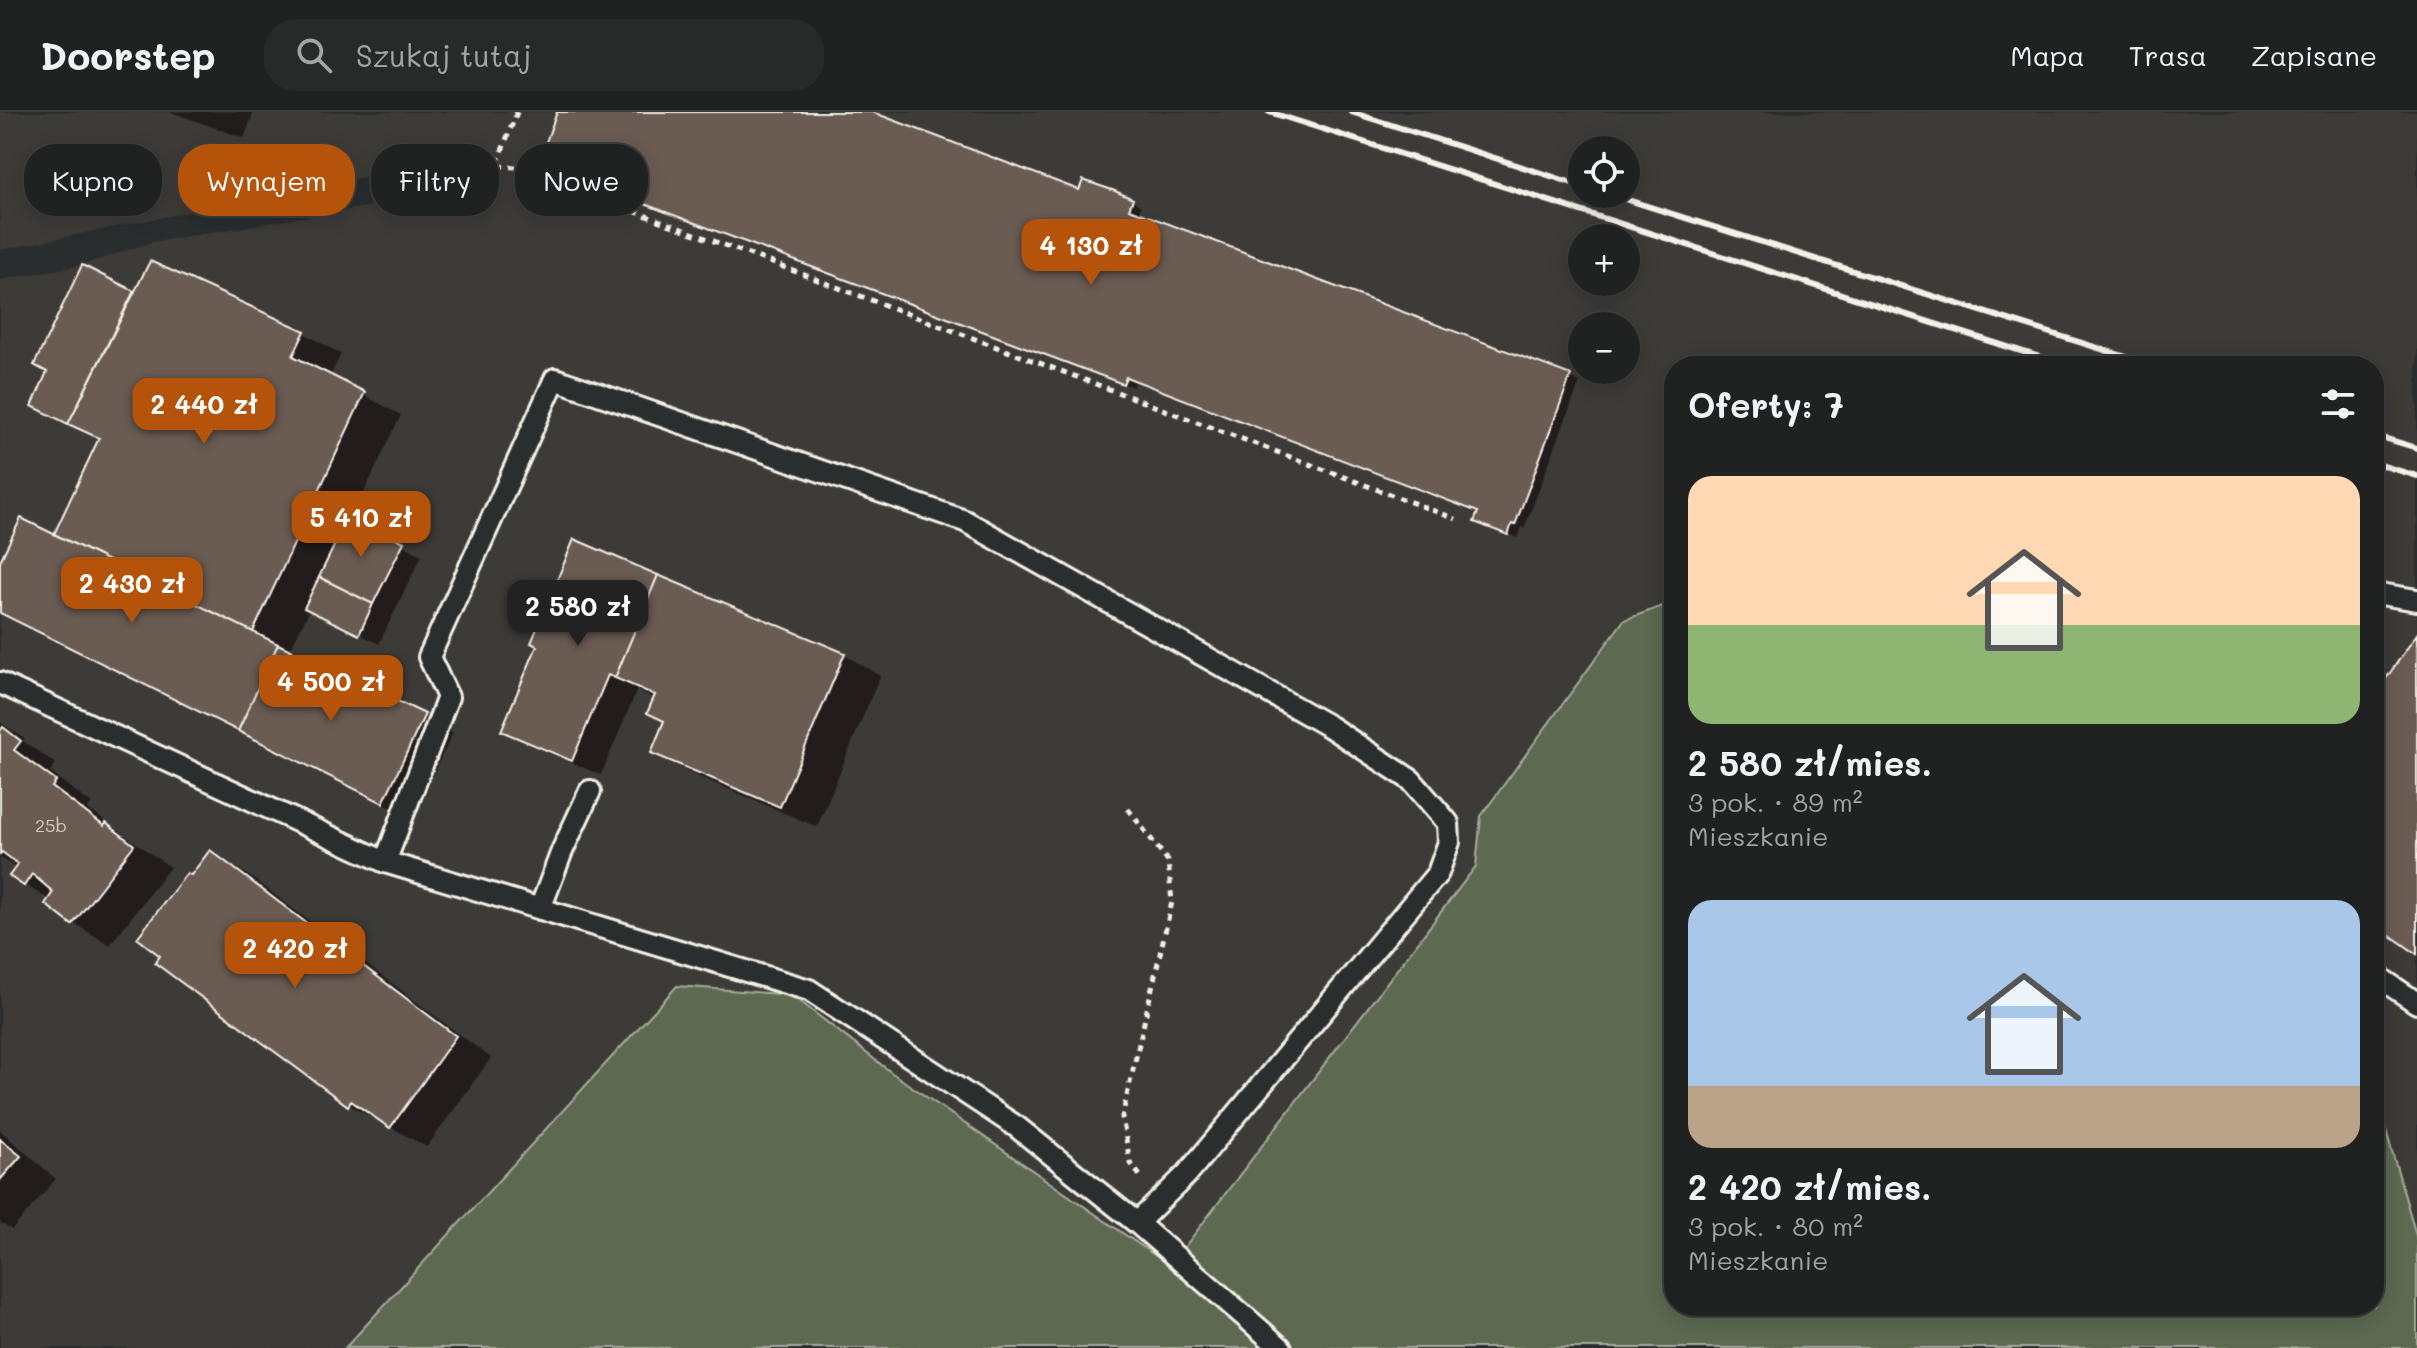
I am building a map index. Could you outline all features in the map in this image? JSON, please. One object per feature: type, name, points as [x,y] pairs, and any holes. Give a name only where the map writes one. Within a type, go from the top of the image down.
[{"type":"lane","points":[[385,862],[448,697],[429,657],[555,379],[965,521],[1330,727],[1411,780],[1448,823],[1449,842],[1438,873],[1187,1174],[1137,1223]]},
{"type":"lane","points":[[2384,595],[2417,600]]},
{"type":"lane","points":[[0,683],[385,862],[809,990],[1017,1127],[1137,1223],[1281,1348]]},
{"type":"lane","points":[[540,909],[590,791]]},
{"type":"lane","points":[[2384,981],[2417,1003]]},
{"type":"path","points":[[517,112],[496,166],[531,172],[1456,519]]},
{"type":"path","points":[[1128,809],[1168,861],[1172,902],[1122,1117],[1130,1162],[1159,1203]]},
{"type":"shaded area","points":[[0,112],[2417,112],[2417,1239],[2384,1123],[2384,356],[1664,356],[1664,606],[1624,620],[1481,816],[1476,866],[1170,1266],[892,1073],[792,995],[677,986],[345,1348],[0,1348],[0,280],[82,265],[152,242],[311,216],[355,216],[355,209],[371,206],[371,216],[499,216],[499,144],[371,144],[371,175],[355,179],[355,144],[178,144],[178,214],[0,250]]},
{"type":"green space","points":[[1664,606],[1664,1316],[2384,1316],[2384,1123],[2417,1239],[2417,1348],[345,1348],[677,986],[792,995],[892,1073],[1170,1266],[1476,866],[1481,816],[1624,620]]},
{"type":"building","points":[[557,112],[872,112],[1079,190],[1083,180],[1115,191],[1133,199],[1129,209],[1568,374],[1568,383],[1515,525],[1512,524],[1508,535],[1474,522],[1478,512],[1126,377],[1123,384],[648,205],[648,144],[545,144]]},
{"type":"building","points":[[150,261],[305,331],[293,356],[365,392],[253,632],[54,534],[99,438],[68,424]]},
{"type":"building","points":[[82,265],[134,291],[68,424],[32,406],[47,372],[34,365]]},
{"type":"building","points":[[349,515],[404,542],[373,604],[319,577]]},
{"type":"building","points":[[21,518],[278,644],[238,731],[0,613],[0,561]]},
{"type":"building","points":[[574,539],[658,575],[615,678],[608,675],[572,761],[501,731],[537,646],[531,643]]},
{"type":"building","points":[[658,575],[845,653],[780,807],[651,753],[664,721],[647,713],[655,695],[615,678]]},
{"type":"building","points":[[319,577],[373,604],[359,635],[304,608]]},
{"type":"building","points":[[2417,634],[2417,954],[2384,931],[2384,682]]},
{"type":"building","points":[[278,644],[425,714],[383,803],[238,731]]},
{"type":"building","points":[[3,727],[21,741],[14,750],[56,781],[52,787],[134,845],[72,925],[45,904],[53,892],[32,874],[24,886],[9,876],[18,864],[2,852],[0,854],[0,731]]},
{"type":"building","points":[[210,850],[456,1036],[390,1128],[351,1101],[348,1106],[155,963],[160,956],[137,938],[187,873],[191,875]]},
{"type":"building","points":[[0,1139],[21,1156],[0,1180]]},
{"type":"railway","points":[[1269,112],[2037,356]]},
{"type":"railway","points":[[1351,112],[1568,182]]},
{"type":"railway","points":[[1640,204],[2123,356]]},
{"type":"railway","points":[[2384,438],[2417,448]]},
{"type":"railway","points":[[2384,466],[2417,476]]}]
